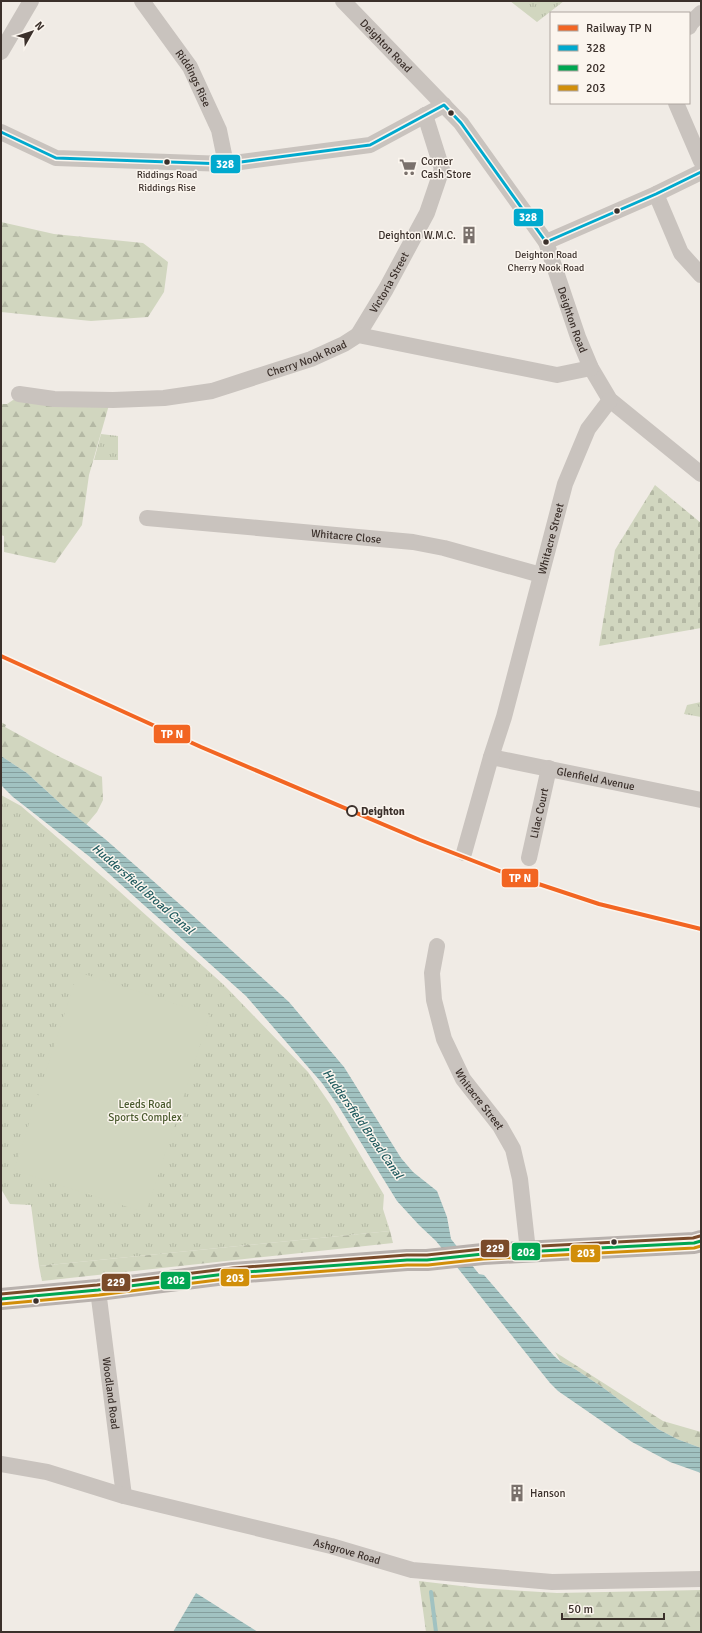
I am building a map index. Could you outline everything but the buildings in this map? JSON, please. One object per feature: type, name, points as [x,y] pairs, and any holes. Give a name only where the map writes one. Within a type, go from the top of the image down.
[{"type":"main road","points":[[1,1299],[98,1290],[232,1273],[407,1260],[427,1260],[483,1254],[694,1243],[701,1241]]},
{"type":"street","points":[[1,52],[31,1]]},
{"type":"street","name":"Riddings Rise","points":[[142,1],[190,67],[218,130],[226,164]]},
{"type":"street","name":"Deighton Road","points":[[342,1],[461,123],[546,242],[578,337],[591,368],[610,400],[701,474]]},
{"type":"street","points":[[690,25],[701,13]]},
{"type":"street","points":[[676,104],[701,161]]},
{"type":"street","points":[[1,132],[56,158],[226,164],[370,144],[444,105]]},
{"type":"street","name":"Victoria Street","points":[[358,335],[386,289],[427,213],[442,169],[425,115]]},
{"type":"street","points":[[546,242],[656,194],[701,172]]},
{"type":"street","points":[[656,194],[681,252],[701,275]]},
{"type":"street","name":"Cherry Nook Road","points":[[19,394],[54,399],[113,400],[164,398],[212,392],[311,359],[344,344],[358,335],[557,376],[591,368]]},
{"type":"street","name":"Whitacre Street","points":[[490,757],[504,717],[511,685],[565,484],[588,429],[610,400]]},
{"type":"street","name":"Whitacre Close","points":[[147,518],[413,542],[444,548],[541,575]]},
{"type":"street","points":[[464,853],[490,757]]},
{"type":"street","name":"Glenfield Avenue","points":[[490,757],[701,800]]},
{"type":"street","name":"Lilac Court","points":[[529,858],[549,768]]},
{"type":"street","name":"Whitacre Street","points":[[437,946],[432,973],[434,1000],[444,1039],[463,1079],[500,1126],[513,1149],[520,1179],[528,1251]]},
{"type":"street","name":"Woodland Road","points":[[98,1290],[124,1496]]},
{"type":"street","name":"Ashgrove Road","points":[[1,1464],[47,1472],[124,1496],[331,1546],[412,1570],[552,1582],[701,1579]]},
{"type":"green space","points":[[510,1],[564,1],[537,22]]},
{"type":"green space","points":[[1,222],[54,234],[143,243],[168,262],[164,292],[148,317],[91,321],[1,312]]},
{"type":"green space","points":[[16,398],[109,405],[89,475],[82,525],[55,563],[4,552],[4,536],[1,535],[1,404],[7,404]]},
{"type":"green space","points":[[101,434],[118,436],[118,460],[94,460]]},
{"type":"green space","points":[[655,485],[701,523],[701,628],[599,646],[615,550]]},
{"type":"green space","points":[[701,702],[701,717],[684,714],[687,705]]},
{"type":"green space","points":[[1,722],[6,725],[5,727],[60,757],[102,777],[103,800],[97,812],[86,825],[27,773],[1,756]]},
{"type":"green space","name":"Leeds Road Sports Complex","points":[[1,795],[21,806],[224,985],[308,1072],[330,1104],[384,1195],[383,1209],[390,1231],[39,1266],[31,1205],[10,1204],[1,1189]]},
{"type":"green space","points":[[78,972],[210,1015],[146,1213],[14,1170]]},
{"type":"green space","points":[[390,1231],[393,1243],[42,1281],[39,1266]]},
{"type":"green space","points":[[555,1352],[663,1421],[701,1432],[701,1448],[677,1439],[658,1429],[605,1389],[575,1369],[561,1362]]},
{"type":"green space","points":[[419,1581],[478,1588],[557,1593],[701,1590],[701,1632],[426,1632]]},
{"type":"water","name":"Huddersfield Broad Canal","points":[[1,756],[27,773],[63,806],[105,839],[289,1002],[344,1067],[401,1158],[413,1172],[437,1191],[447,1217],[451,1239],[479,1274],[484,1275],[554,1356],[561,1362],[575,1369],[605,1389],[658,1429],[677,1439],[701,1448],[701,1473],[670,1462],[632,1442],[558,1391],[550,1383],[436,1241],[397,1201],[339,1107],[322,1083],[246,996],[90,857],[13,797],[1,785]]},
{"type":"water","points":[[196,1593],[258,1632],[173,1632]]},
{"type":"waterway","points":[[431,1592],[436,1632]]},
{"type":"transit line","name":"328","points":[[1,132],[56,158],[226,164],[370,145],[444,105],[461,123],[546,242],[656,194],[701,172]]},
{"type":"transit line","points":[[1,656],[201,747],[420,840],[502,872],[599,904],[701,929]]},
{"type":"transit line","name":"229","points":[[1,1294],[97,1285],[233,1268],[407,1255],[427,1255],[483,1249],[693,1238],[700,1236]]},
{"type":"transit line","name":"202","points":[[1,1299],[98,1290],[233,1273],[407,1260],[427,1260],[483,1254],[694,1243],[701,1241]]},
{"type":"transit line","name":"203","points":[[1,1304],[99,1295],[233,1278],[407,1265],[428,1265],[483,1259],[694,1248],[701,1246]]},
{"type":"place","name":"Riddings Road Riddings Rise","points":[[167,162]]},
{"type":"place","name":"Corner Cash Store","points":[[408,167]]},
{"type":"place","name":"Deighton W.M.C.","points":[[469,235]]},
{"type":"place","name":"Deighton Road Cherry Nook Road","points":[[546,242]]},
{"type":"place","name":"Deighton","points":[[352,811]]},
{"type":"place","name":"Hanson","points":[[517,1493]]}]
